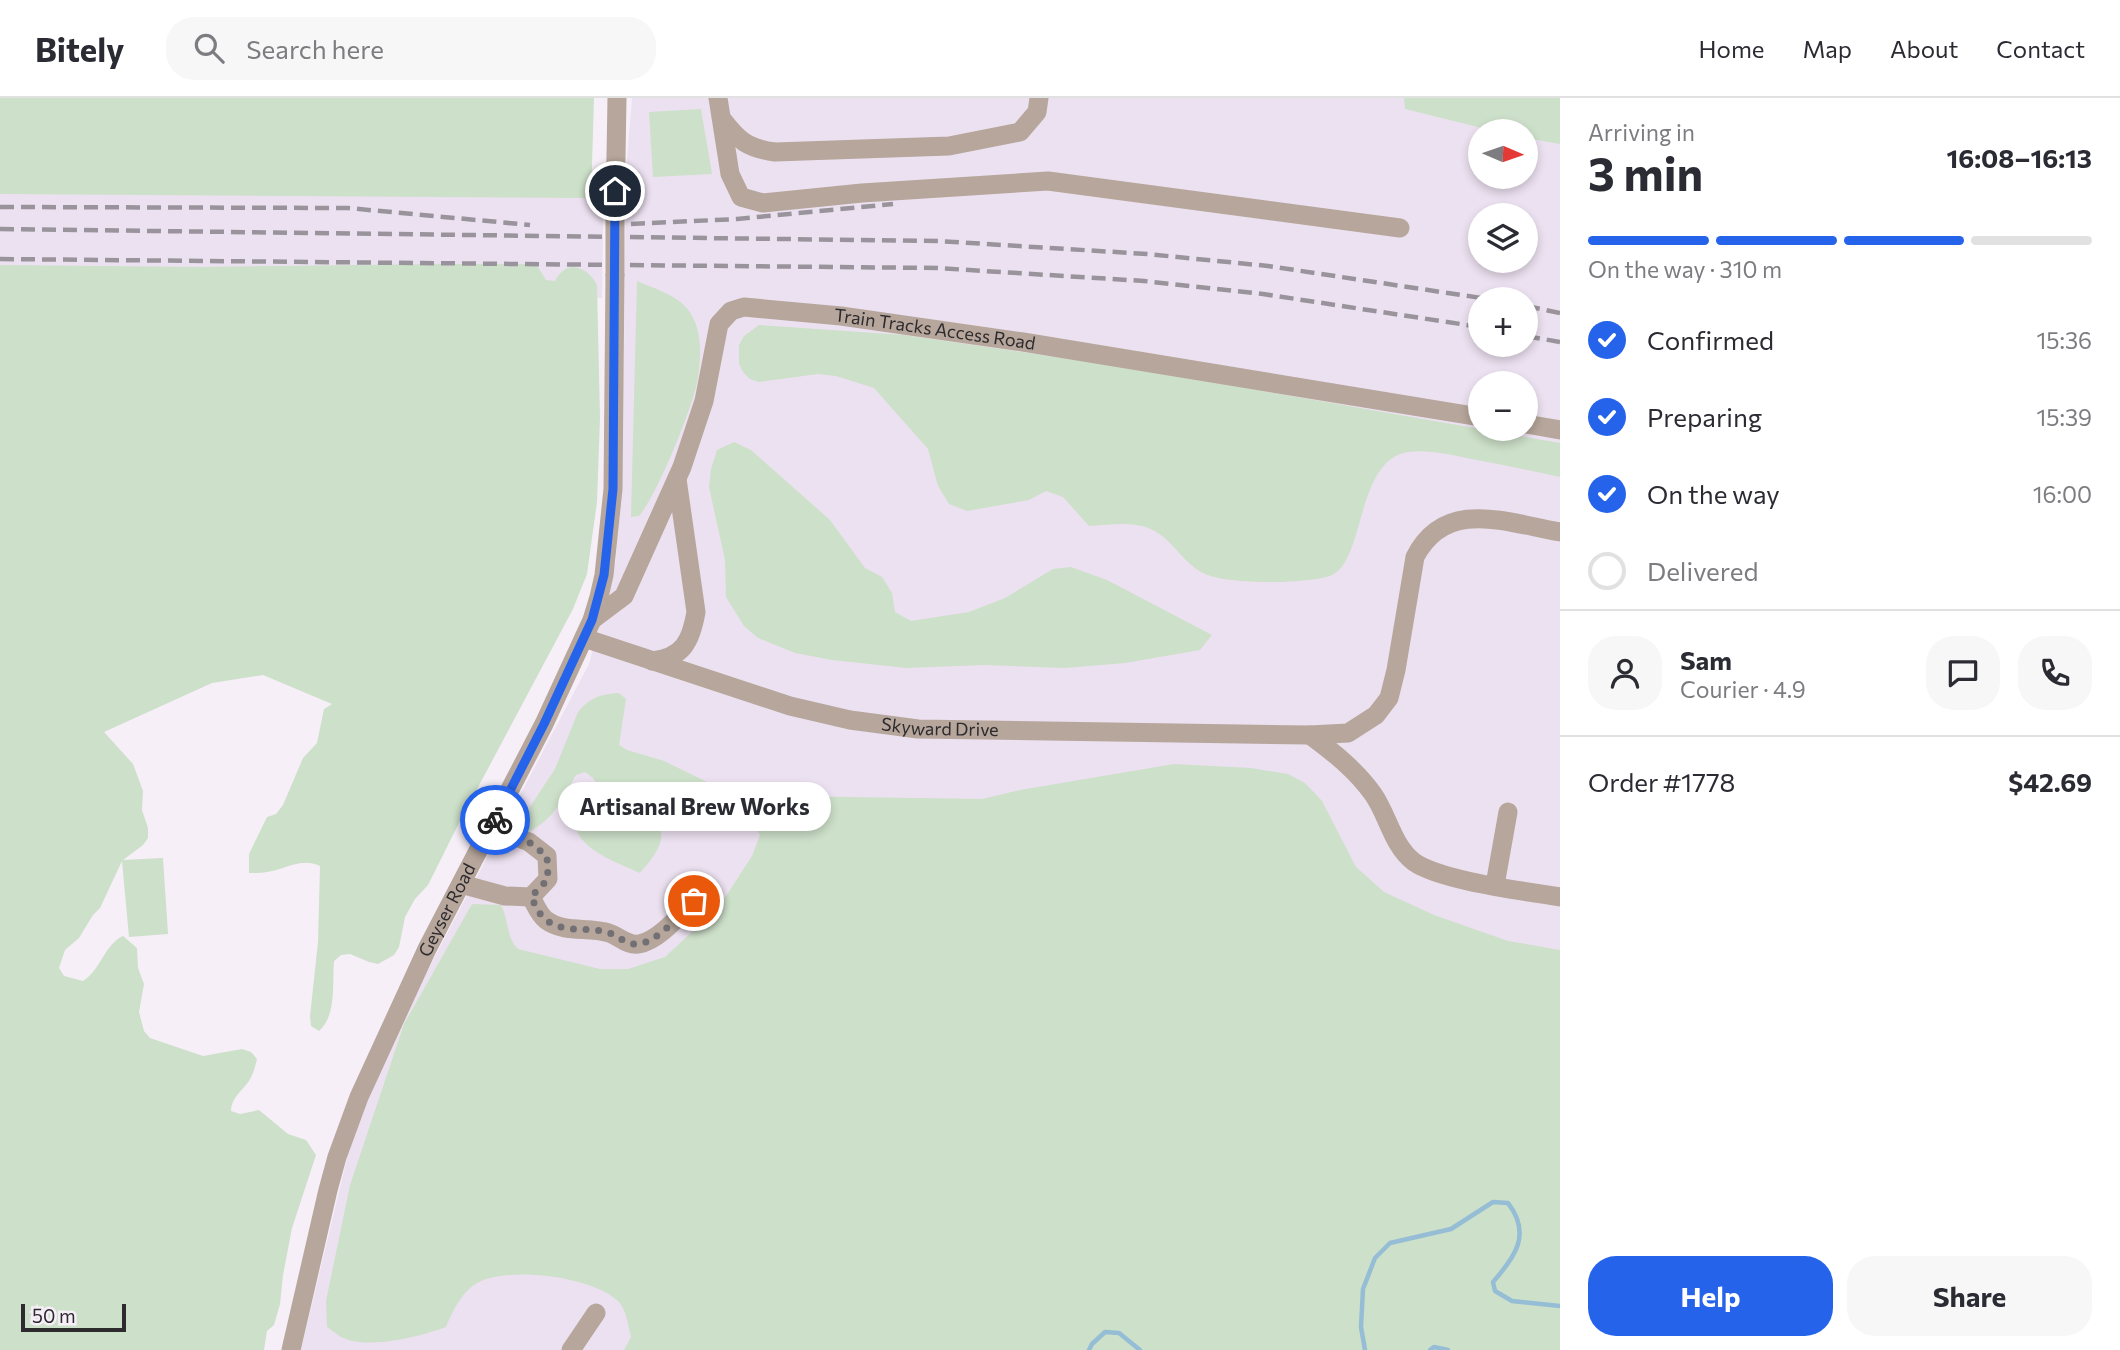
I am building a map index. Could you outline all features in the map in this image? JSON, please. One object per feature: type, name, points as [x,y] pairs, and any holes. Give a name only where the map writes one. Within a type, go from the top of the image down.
[{"type":"street","name":"Geyser Road","points":[[292,1350],[337,1157],[359,1097],[427,948],[544,724],[588,629],[604,575],[613,489],[617,98]]},
{"type":"street","points":[[718,98],[730,174],[741,197],[763,203],[862,193],[1048,181],[1400,228]]},
{"type":"street","points":[[722,118],[739,141],[775,152],[949,146],[1020,132],[1037,112],[1039,98]]},
{"type":"street","name":"Train Tracks Access Road","points":[[588,629],[624,596],[677,478],[704,401],[719,324],[731,311],[744,307],[841,316],[1023,342],[1468,415]]},
{"type":"street","points":[[1538,426],[1560,430]]},
{"type":"street","points":[[651,661],[667,659],[681,650],[693,631],[696,612],[677,478]]},
{"type":"street","name":"Skyward Drive","points":[[588,629],[651,661],[790,706],[850,720],[918,729],[1310,736],[1348,733],[1377,715],[1389,698],[1415,557],[1423,541],[1453,522],[1468,518],[1560,532]]},
{"type":"street","points":[[1310,736],[1335,753],[1374,795],[1400,846],[1415,863],[1451,877],[1560,897]]},
{"type":"street","points":[[1495,885],[1508,812]]},
{"type":"street","points":[[461,884],[505,896],[531,897],[548,879],[547,856],[529,842],[491,827]]},
{"type":"street","points":[[531,897],[544,919],[564,929],[603,931],[630,945],[641,944],[670,926],[694,901]]},
{"type":"street","points":[[570,1350],[596,1313]]},
{"type":"shaded area","points":[[632,98],[1560,98],[1560,1090],[889,1350],[301,1350],[354,1129],[379,1063],[589,664],[616,560],[624,353],[626,172]]},
{"type":"shaded area","points":[[259,161],[604,171],[602,298],[0,294],[0,163]]},
{"type":"green space","points":[[0,98],[594,98],[591,198],[0,194]]},
{"type":"green space","points":[[1404,98],[1560,98],[1560,144],[1538,140],[1538,119],[1468,119],[1468,125],[1405,109]]},
{"type":"green space","points":[[701,109],[712,174],[653,177],[649,112]]},
{"type":"green space","points":[[536,264],[546,280],[555,281],[565,270],[576,268],[588,273],[597,285],[600,418],[597,502],[587,574],[573,609],[428,885],[415,899],[405,917],[399,947],[394,955],[378,964],[350,954],[341,955],[334,961],[331,1008],[329,1017],[319,1031],[311,1026],[310,1016],[318,942],[320,866],[300,863],[267,872],[249,873],[249,854],[267,817],[276,814],[283,805],[303,758],[317,743],[324,709],[332,704],[263,675],[212,683],[104,732],[133,764],[143,791],[142,810],[148,838],[123,860],[163,858],[168,934],[129,937],[122,861],[100,908],[79,938],[65,950],[59,968],[64,976],[83,981],[94,971],[111,945],[123,936],[137,948],[138,968],[144,984],[139,1012],[144,1031],[150,1038],[203,1056],[242,1049],[251,1052],[257,1059],[254,1071],[235,1099],[231,1111],[240,1114],[259,1110],[288,1134],[306,1140],[316,1155],[292,1228],[280,1304],[274,1325],[267,1331],[264,1350],[0,1350],[0,265],[202,267]]},
{"type":"green space","points":[[637,281],[667,294],[687,308],[698,330],[700,357],[694,396],[681,432],[655,490],[639,516],[631,517]]},
{"type":"green space","points":[[759,325],[904,335],[1132,368],[1468,427],[1468,441],[1538,439],[1560,443],[1560,477],[1443,453],[1408,452],[1391,459],[1379,472],[1370,489],[1344,564],[1334,574],[1288,582],[1223,579],[1199,570],[1186,561],[1163,536],[1153,530],[1134,525],[1089,526],[1063,497],[1046,491],[1029,500],[967,511],[949,504],[938,486],[928,449],[874,388],[836,376],[818,374],[759,382],[750,379],[739,364],[739,345],[744,336]]},
{"type":"green space","points":[[734,442],[751,450],[830,520],[865,568],[882,577],[892,593],[895,612],[911,621],[969,612],[1005,598],[1053,569],[1071,567],[1107,580],[1212,635],[1200,650],[1125,663],[1065,668],[984,665],[906,668],[795,653],[758,638],[744,626],[726,597],[725,560],[709,487],[717,450]]},
{"type":"green space","points":[[619,693],[626,699],[619,745],[664,761],[707,782],[783,796],[982,799],[1174,764],[1251,768],[1288,774],[1305,783],[1322,801],[1356,867],[1384,892],[1434,915],[1508,941],[1560,950],[1560,1350],[624,1350],[631,1337],[625,1313],[618,1301],[606,1293],[572,1280],[532,1275],[495,1277],[481,1281],[469,1289],[459,1301],[446,1327],[435,1331],[379,1342],[352,1341],[339,1336],[327,1327],[326,1301],[350,1185],[404,1024],[472,904],[501,905],[511,939],[518,949],[600,969],[628,969],[665,957],[719,907],[752,856],[760,835],[740,812],[712,801],[680,798],[649,799],[643,806],[657,823],[661,841],[640,873],[605,857],[582,840],[577,832],[582,821],[598,806],[604,795],[593,778],[585,772],[576,775],[557,808],[545,821],[529,832],[520,828],[518,825],[555,769],[578,712],[596,698]]},
{"type":"waterway","points":[[1365,1350],[1361,1327],[1363,1289],[1375,1258],[1390,1243],[1451,1229],[1493,1202],[1508,1203],[1515,1214],[1520,1235],[1514,1254],[1493,1282],[1495,1291],[1512,1301],[1560,1306]]},
{"type":"waterway","points":[[1089,1350],[1105,1332],[1119,1333],[1140,1350]]},
{"type":"waterway","points":[[1430,1350],[1434,1347],[1448,1350]]},
{"type":"railway","points":[[610,225],[737,219],[893,204]]},
{"type":"railway","points":[[0,207],[348,208],[530,225]]},
{"type":"railway","points":[[0,229],[938,241],[1147,254],[1268,266],[1468,296]]},
{"type":"railway","points":[[0,259],[937,268],[1144,281],[1263,294],[1468,325]]},
{"type":"railway","points":[[1538,308],[1560,313]]},
{"type":"railway","points":[[1538,338],[1560,342]]},
{"type":"way so far","points":[[495,820],[491,827],[529,842],[547,856],[548,879],[531,897],[544,919],[564,929],[603,931],[630,945],[641,944],[670,926],[694,901]]},
{"type":"place","name":"Artisanal Brew Works","points":[[694,901]]},
{"type":"route","points":[[495,820],[544,724],[600,597],[613,489],[615,191]]}]
